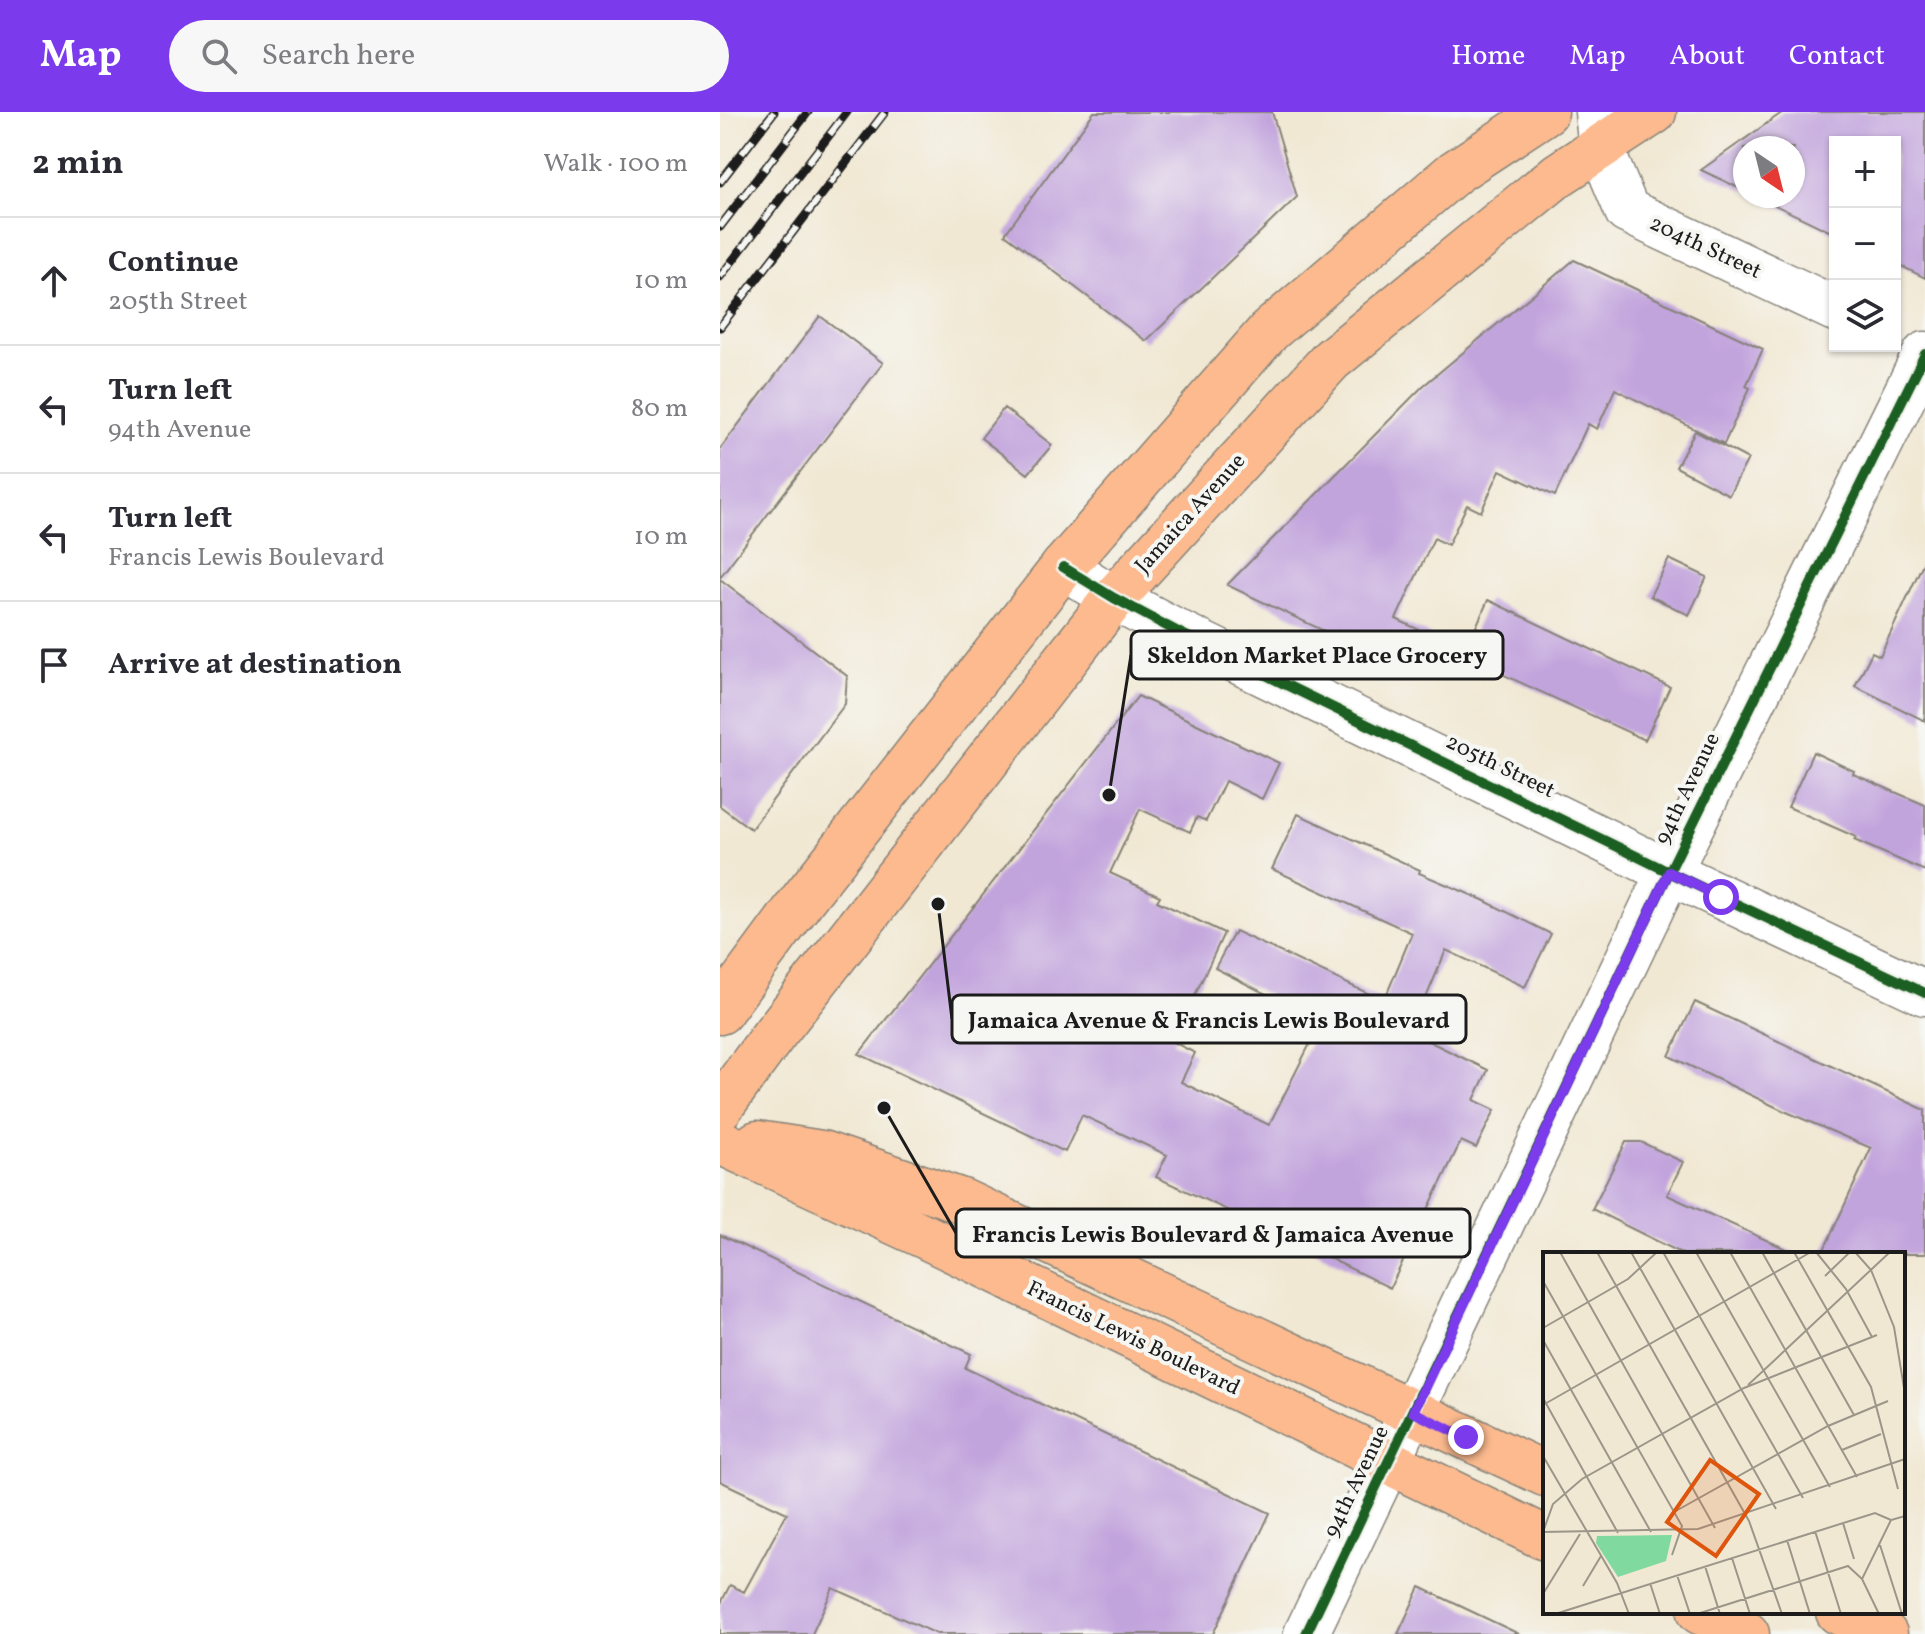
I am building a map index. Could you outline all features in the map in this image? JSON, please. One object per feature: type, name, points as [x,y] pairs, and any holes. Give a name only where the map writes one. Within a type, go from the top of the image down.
[{"type":"main road","points":[[720,1012],[803,899],[1063,567],[1269,331],[1455,172],[1546,112]]},
{"type":"main road","name":"Jamaica Avenue","points":[[720,1108],[1114,598],[1331,360],[1558,175],[1599,130],[1654,112]]},
{"type":"main road","name":"Francis Lewis Boulevard","points":[[720,1139],[822,1153],[962,1201],[1543,1473]]},
{"type":"main road","name":"Francis Lewis Boulevard","points":[[720,1139],[1543,1537]]},
{"type":"main road","points":[[1704,1614],[1747,1634]]},
{"type":"main road","points":[[1842,1614],[1885,1634]]},
{"type":"street","name":"204th Street","points":[[1599,130],[1627,211],[1829,306]]},
{"type":"street","points":[[1901,340],[1925,352]]},
{"type":"street","name":"94th Avenue","points":[[1306,1634],[1669,872],[1925,352]]},
{"type":"street","name":"205th Street","points":[[1063,567],[1114,598],[1669,872],[1925,993]]},
{"type":"building","points":[[1094,112],[1272,112],[1297,197],[1146,341],[1005,234]]},
{"type":"building","points":[[1783,112],[1925,112],[1925,278],[1901,266],[1901,136],[1829,136],[1829,231],[1781,208],[1805,208],[1805,136],[1749,136]]},
{"type":"building","points":[[1733,147],[1733,185],[1701,170]]},
{"type":"building","points":[[1574,260],[1763,349],[1746,386],[1750,388],[1724,444],[1615,389],[1597,429],[1588,424],[1555,496],[1500,470],[1481,512],[1467,505],[1448,545],[1434,538],[1396,619],[1432,636],[1415,674],[1227,585],[1423,386]]},
{"type":"building","points":[[820,316],[883,363],[720,577],[720,449]]},
{"type":"building","points":[[1004,408],[1052,445],[1028,474],[981,438]]},
{"type":"building","points":[[1695,431],[1748,459],[1729,495],[1676,467]]},
{"type":"building","points":[[1669,559],[1707,577],[1689,615],[1650,596]]},
{"type":"building","points":[[1925,559],[1925,721],[1855,686],[1872,652],[1880,656]]},
{"type":"building","points":[[720,579],[847,676],[845,704],[751,829],[720,806]]},
{"type":"building","points":[[1488,600],[1670,687],[1645,740],[1463,656]]},
{"type":"building","points":[[1138,696],[1279,763],[1262,799],[1225,781],[1206,821],[1197,817],[1190,832],[1140,809],[1110,873],[1160,896],[1157,901],[1224,933],[1173,1042],[1195,1053],[1181,1082],[1269,1125],[1321,1022],[1215,968],[1235,931],[1384,1001],[1412,933],[1272,869],[1298,814],[1551,934],[1525,987],[1446,950],[1413,1029],[1418,1032],[1416,1035],[1488,1070],[1474,1100],[1495,1110],[1476,1148],[1461,1141],[1390,1288],[1156,1177],[1167,1155],[1082,1115],[1065,1152],[859,1054]]},
{"type":"building","points":[[1813,752],[1854,771],[1853,774],[1925,805],[1925,871],[1788,807]]},
{"type":"building","points":[[1695,1002],[1925,1110],[1925,1254],[1823,1252],[1871,1148],[1669,1056]]},
{"type":"building","points":[[1626,1142],[1641,1142],[1683,1162],[1667,1195],[1793,1252],[1679,1252],[1592,1209]]},
{"type":"building","points":[[720,1235],[971,1354],[965,1368],[1270,1513],[1213,1634],[937,1634],[833,1588],[812,1634],[720,1634],[720,1605],[730,1585],[744,1592],[787,1513],[720,1481]]},
{"type":"building","points":[[1420,1587],[1519,1634],[1398,1634]]},
{"type":"railway","points":[[720,182],[774,112]]},
{"type":"railway","points":[[720,227],[808,112]]},
{"type":"railway","points":[[720,277],[847,112]]},
{"type":"railway","points":[[720,327],[885,112]]},
{"type":"cycle path","points":[[1306,1634],[1669,872],[1925,354]]},
{"type":"cycle path","points":[[1063,567],[1178,632],[1669,872],[1925,993]]},
{"type":"place","name":"Skeldon Market Place Grocery","points":[[1109,795]]},
{"type":"place","name":"Jamaica Avenue & Francis Lewis Boulevard","points":[[938,904]]},
{"type":"place","name":"Francis Lewis Boulevard & Jamaica Avenue","points":[[884,1108]]},
{"type":"route","points":[[1466,1437],[1413,1412],[1669,872],[1721,897]]}]
